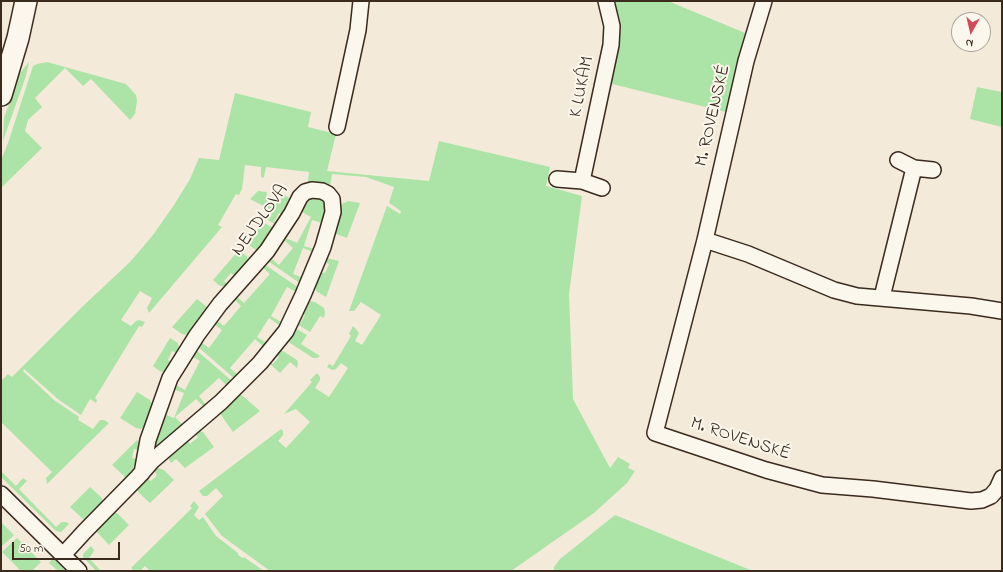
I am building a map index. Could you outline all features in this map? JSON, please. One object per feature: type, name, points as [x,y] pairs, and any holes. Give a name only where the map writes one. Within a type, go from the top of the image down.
[{"type":"main road","points":[[1,95],[18,38],[26,1]]},
{"type":"street","points":[[336,127],[358,30],[362,1]]},
{"type":"street","name":"K LUKÁM","points":[[582,181],[611,45],[612,26],[606,1]]},
{"type":"street","name":"M. ROVENSKÉ","points":[[764,1],[746,62],[705,240],[655,433],[766,470],[822,485],[873,489],[971,502],[982,500],[991,496],[997,489],[1002,478]]},
{"type":"street","points":[[898,160],[914,168],[933,170]]},
{"type":"street","points":[[882,297],[914,168]]},
{"type":"street","points":[[557,179],[582,181],[602,188]]},
{"type":"street","name":"NEJDLOVA","points":[[63,555],[142,473],[152,461],[221,402],[260,363],[286,331],[323,247],[333,212],[332,199],[328,194],[322,191],[312,190],[305,192],[300,197],[267,251],[220,304],[197,335],[170,378],[148,440],[142,473]]},
{"type":"street","points":[[705,240],[748,254],[834,290],[857,296],[971,306],[1002,311]]},
{"type":"street","points":[[1,494],[78,571]]},
{"type":"green space","points":[[614,1],[668,1],[745,33],[726,112],[608,83],[620,31]]},
{"type":"green space","points":[[29,62],[26,76],[3,141],[4,118],[20,73]]},
{"type":"green space","points":[[47,62],[126,84],[136,95],[137,101],[135,114],[130,120],[91,79],[83,86],[65,68],[35,98],[42,107],[28,120],[25,131],[42,148],[1,188],[1,160],[33,66]]},
{"type":"green space","points":[[977,87],[1002,92],[1002,127],[970,119]]},
{"type":"green space","points":[[235,93],[311,112],[308,127],[336,134],[327,171],[429,181],[439,141],[550,167],[546,186],[582,196],[569,294],[573,399],[610,468],[618,457],[630,464],[628,468],[635,471],[627,483],[594,513],[511,571],[270,571],[222,536],[205,514],[223,496],[216,488],[207,496],[203,496],[199,491],[281,429],[283,431],[283,435],[278,441],[286,448],[310,422],[296,409],[284,414],[312,382],[310,380],[317,373],[320,380],[315,388],[329,397],[348,368],[341,363],[336,369],[332,370],[327,367],[329,364],[333,366],[351,336],[349,334],[353,326],[359,333],[355,341],[362,345],[381,315],[361,302],[354,311],[349,311],[387,206],[400,214],[401,211],[389,203],[394,187],[366,177],[332,174],[330,187],[321,184],[309,183],[309,172],[266,167],[264,177],[262,178],[261,167],[245,165],[242,189],[239,195],[236,194],[218,225],[222,227],[149,313],[147,308],[152,298],[140,291],[121,320],[131,326],[139,320],[145,322],[142,327],[139,326],[95,398],[97,400],[96,403],[90,399],[81,415],[59,400],[24,369],[23,371],[54,400],[79,417],[78,420],[93,429],[100,420],[104,420],[109,423],[47,484],[46,478],[52,472],[1,422],[1,381],[8,374],[12,377],[82,307],[130,262],[153,235],[174,205],[190,179],[199,158],[219,160]]},
{"type":"green space","points":[[258,191],[267,192],[266,198],[281,199],[282,193],[289,198],[290,202],[283,215],[279,213],[274,222],[278,224],[278,226],[266,219],[271,210],[250,199]]},
{"type":"green space","points":[[315,197],[323,200],[326,209],[322,223],[312,220],[304,246],[314,249],[313,252],[303,248],[293,274],[303,278],[301,284],[268,261],[271,258],[279,265],[293,248],[285,241],[286,239],[297,243],[311,217],[302,212],[306,202]]},
{"type":"green space","points":[[348,201],[360,203],[347,238],[336,234],[334,229],[342,204]]},
{"type":"green space","points":[[262,222],[276,229],[259,250],[256,250],[250,246],[249,240],[250,238],[253,239]]},
{"type":"green space","points":[[238,251],[247,256],[248,262],[235,276],[231,273],[224,281],[228,284],[226,286],[220,286],[213,280]]},
{"type":"green space","points":[[327,258],[339,261],[326,297],[316,291],[315,287],[321,272],[325,273],[329,264],[325,262]]},
{"type":"green space","points":[[264,264],[299,288],[298,293],[287,287],[271,316],[281,322],[279,325],[269,318],[257,337],[267,343],[264,347],[255,339],[230,368],[239,376],[235,379],[197,346],[201,342],[209,348],[222,330],[214,324],[216,320],[224,326],[241,306],[234,299],[236,296],[244,303],[270,274],[262,267]]},
{"type":"green space","points":[[197,299],[207,307],[207,309],[191,332],[186,335],[182,334],[172,327]]},
{"type":"green space","points":[[310,301],[315,302],[324,308],[325,313],[324,318],[320,316],[310,332],[295,323],[300,324],[305,315],[301,313]]},
{"type":"green space","points":[[293,327],[307,335],[301,344],[320,356],[313,358],[290,343],[288,340]]},
{"type":"green space","points":[[170,338],[178,343],[179,349],[177,353],[172,351],[168,360],[172,362],[166,371],[161,372],[153,366]]},
{"type":"green space","points":[[195,349],[232,381],[227,386],[219,378],[199,396],[206,405],[204,407],[196,399],[175,417],[183,425],[152,451],[163,414],[174,418],[184,393],[173,389],[176,385],[185,390],[200,361],[191,356]]},
{"type":"green space","points":[[283,351],[297,360],[297,368],[290,362],[280,373],[268,362],[273,364],[279,357],[275,353]]},
{"type":"green space","points":[[137,392],[150,400],[152,405],[146,424],[141,429],[136,428],[120,418]]},
{"type":"green space","points":[[241,395],[260,411],[233,432],[221,415],[221,411],[237,396]]},
{"type":"green space","points":[[197,431],[203,432],[214,447],[185,468],[176,459],[171,463],[169,460],[170,455],[187,440],[190,444],[198,437],[195,433]]},
{"type":"green space","points":[[137,440],[139,443],[139,450],[134,449],[132,458],[137,459],[128,477],[125,477],[112,465]]},
{"type":"green space","points":[[158,468],[164,470],[174,480],[150,503],[138,492],[137,487],[147,478],[151,481],[157,475],[154,471]]},
{"type":"green space","points":[[1,471],[16,486],[23,478],[27,481],[19,489],[56,527],[62,522],[69,524],[61,532],[56,531],[1,477]]},
{"type":"green space","points":[[90,487],[102,498],[103,503],[87,519],[83,519],[70,507]]},
{"type":"green space","points":[[194,501],[199,507],[194,515],[199,520],[203,517],[216,536],[238,553],[238,555],[243,558],[244,557],[264,571],[150,571],[145,566],[140,571],[134,571],[131,568],[192,508],[190,506]]},
{"type":"green space","points":[[112,513],[117,513],[129,525],[109,545],[96,531]]},
{"type":"green space","points":[[615,515],[753,571],[554,571],[554,567],[560,559]]},
{"type":"green space","points":[[1,522],[14,535],[1,547]]},
{"type":"green space","points":[[17,538],[41,562],[32,571],[21,571],[2,552]]},
{"type":"green space","points":[[91,546],[94,550],[89,558],[101,571],[96,571],[83,557],[83,554]]},
{"type":"green space","points":[[53,558],[66,571],[58,571],[49,563]]}]
